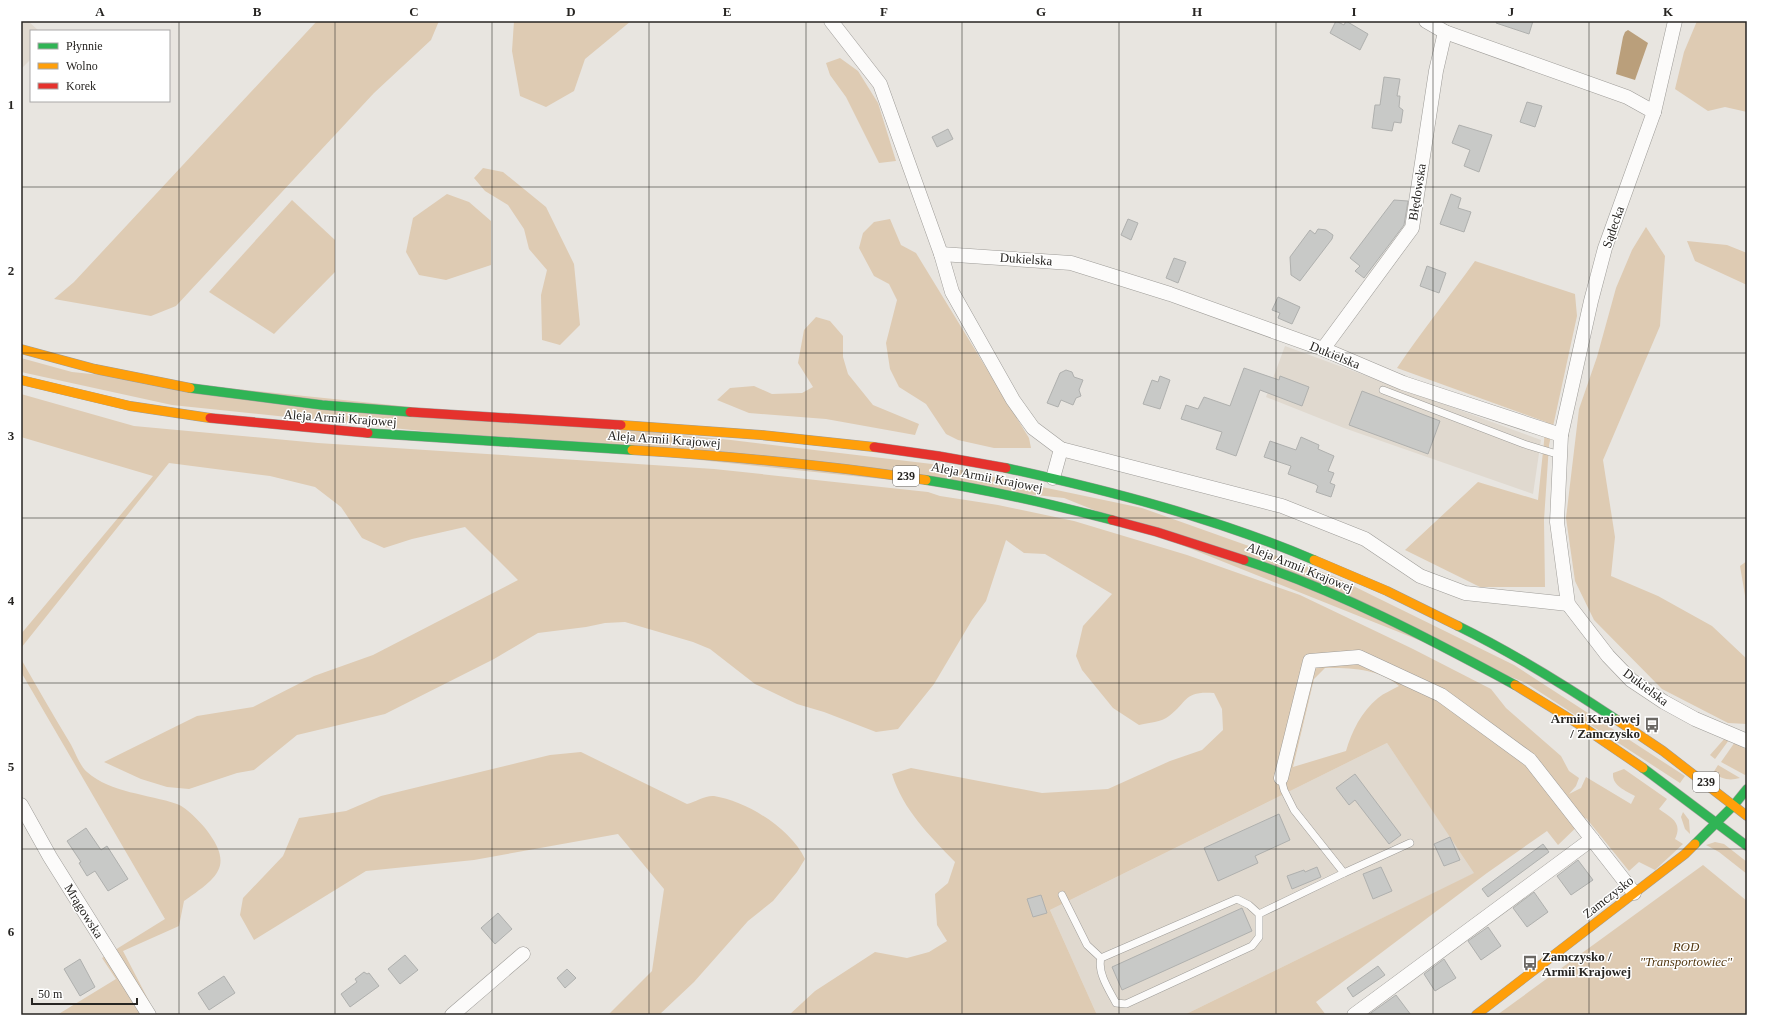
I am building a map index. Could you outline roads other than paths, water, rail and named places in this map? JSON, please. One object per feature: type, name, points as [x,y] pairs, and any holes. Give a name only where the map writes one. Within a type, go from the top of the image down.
[{"type":"main road","name":"Aleja Armii Krajowej","points":[[21,349],[125,376],[244,396],[365,407],[683,429],[831,442],[934,455],[1053,478],[1145,501],[1261,539],[1336,569],[1421,607],[1518,658],[1600,708],[1694,773],[1747,816]]},
{"type":"main road","name":"Aleja Armii Krajowej","points":[[21,380],[97,399],[141,408],[264,425],[770,460],[867,471],[992,490],[1107,516],[1181,538],[1258,564],[1350,601],[1435,642],[1523,689],[1597,735],[1670,786],[1747,846]]},
{"type":"main road","name":"Zamczysko","points":[[1476,1015],[1685,854],[1734,805],[1747,789]]},
{"type":"street","points":[[832,21],[880,84],[941,254],[952,292],[1013,400],[1033,428],[1061,449],[1282,506],[1365,539],[1420,576],[1465,593],[1568,604]]},
{"type":"street","points":[[1426,21],[1445,32],[1627,96],[1654,112]]},
{"type":"street","name":"Sądecka","points":[[1561,435],[1591,301],[1605,248],[1654,112],[1675,21]]},
{"type":"street","name":"Błędowska","points":[[1323,349],[1412,228],[1436,71],[1445,32]]},
{"type":"street","name":"Dukielska","points":[[941,254],[1071,263],[1170,294],[1323,349],[1403,383],[1561,435],[1557,522],[1568,604],[1608,656],[1631,680],[1664,702],[1695,719],[1747,740]]},
{"type":"street","points":[[1053,478],[1061,449]]},
{"type":"street","points":[[1281,778],[1310,661],[1359,657],[1442,695],[1530,760],[1634,893]]},
{"type":"street","name":"Mrągowska","points":[[21,805],[50,857],[149,1015]]},
{"type":"street","points":[[1354,1015],[1592,839]]},
{"type":"street","points":[[452,1015],[523,954]]},
{"type":"lane","points":[[1383,390],[1524,444],[1560,454]]},
{"type":"lane","points":[[1281,778],[1284,790],[1294,810],[1344,873]]},
{"type":"lane","points":[[1259,914],[1410,843]]},
{"type":"lane","points":[[1062,895],[1087,945],[1101,958]]},
{"type":"lane","points":[[1237,899],[1249,905],[1259,914],[1259,937],[1252,946],[1126,1004],[1116,1003],[1105,983],[1099,964],[1101,958],[1237,899]]},
{"type":"place","name":"Armii Krajowej / Zamczysko","points":[[1652,725]]},
{"type":"place","name":"Zamczysko / Armii Krajowej","points":[[1530,963]]},
{"type":"park label","name":"ROD \"Transportowiec\"","points":[[1686,954]]}]
